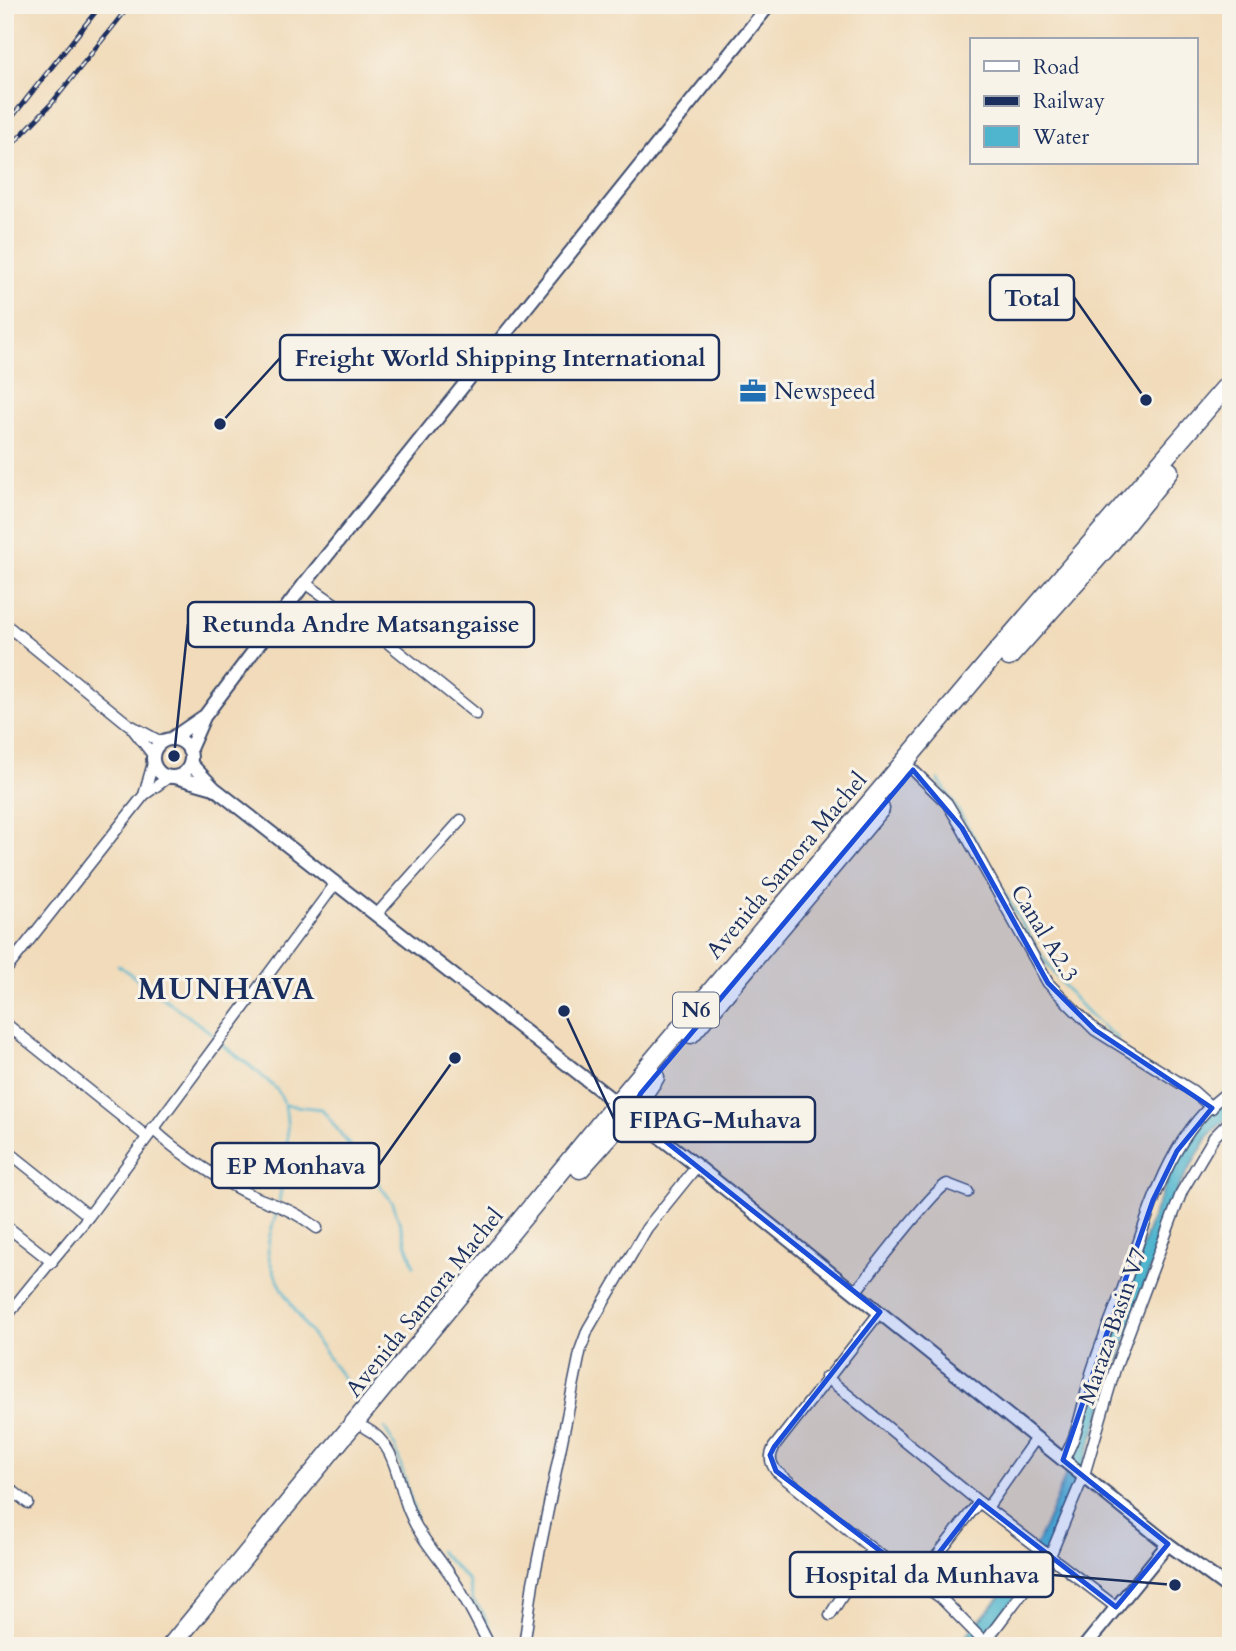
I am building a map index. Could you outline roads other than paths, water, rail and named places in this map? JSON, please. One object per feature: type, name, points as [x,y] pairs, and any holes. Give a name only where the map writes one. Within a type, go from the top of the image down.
[{"type":"highway","name":"Avenida Samora Machel","points":[[171,1646],[624,1108],[997,652],[1231,381]]},
{"type":"highway","name":"Avenida Samora Machel","points":[[185,1646],[567,1184],[624,1108],[641,1093],[913,770],[1231,400]]},
{"type":"main road","points":[[172,777],[186,771],[204,717],[305,583],[769,5]]},
{"type":"main road","points":[[204,717],[166,741],[153,759],[159,773],[214,788]]},
{"type":"main road","points":[[166,741],[182,742],[214,788],[624,1108],[1168,1544],[1231,1590]]},
{"type":"main road","points":[[1085,1646],[1168,1544]]},
{"type":"street","points":[[305,583],[367,626],[476,714]]},
{"type":"street","points":[[5,624],[128,723],[166,741]]},
{"type":"street","points":[[128,723],[153,759],[144,795]]},
{"type":"street","name":"Canal A2.3","points":[[913,770],[947,803],[1048,984],[1095,1030],[1193,1091],[1212,1108]]},
{"type":"street","points":[[5,971],[144,795],[172,777]]},
{"type":"street","points":[[376,915],[461,820]]},
{"type":"street","points":[[5,1319],[27,1288],[89,1216],[336,883]]},
{"type":"street","points":[[5,1023],[149,1132],[190,1159],[258,1198],[288,1208],[317,1228]]},
{"type":"street","points":[[1063,1460],[1072,1446],[1091,1374],[1153,1200],[1177,1151],[1195,1124],[1231,1090]]},
{"type":"street","name":"Maraza Basin V7","points":[[985,1645],[1050,1556],[1084,1475],[1115,1369],[1182,1191],[1214,1137],[1231,1120]]},
{"type":"street","points":[[5,1149],[89,1216]]},
{"type":"street","points":[[524,1646],[533,1583],[585,1338],[647,1228],[697,1166]]},
{"type":"street","points":[[855,1292],[926,1207],[935,1191],[947,1184],[968,1192]]},
{"type":"street","points":[[5,1224],[52,1262]]},
{"type":"street","points":[[880,1312],[826,1377],[774,1447],[770,1455],[771,1463],[776,1471],[872,1549],[941,1598],[985,1645]]},
{"type":"street","points":[[826,1377],[983,1505],[1116,1607]]},
{"type":"street","points":[[365,1428],[376,1434],[395,1463],[409,1511],[422,1536],[454,1580],[490,1646]]},
{"type":"street","points":[[918,1580],[983,1505],[1035,1438]]},
{"type":"street","points":[[5,1485],[28,1503]]},
{"type":"street","points":[[831,1615],[872,1549]]},
{"type":"water","points":[[1231,1095],[1231,1114],[1210,1134],[1178,1188],[1084,1463],[1051,1546],[1038,1568],[978,1646],[957,1646],[1006,1589],[1037,1543],[1069,1466],[1120,1310],[1168,1179],[1195,1132]]},
{"type":"waterway","points":[[938,779],[1039,951],[1088,1013],[1118,1039]]},
{"type":"waterway","points":[[118,965],[214,1035]]},
{"type":"waterway","points":[[222,1045],[264,1078],[283,1100],[287,1143],[279,1201]]},
{"type":"waterway","points":[[1183,1079],[1215,1101]]},
{"type":"waterway","points":[[286,1105],[322,1109],[393,1203],[414,1266]]},
{"type":"waterway","points":[[278,1208],[268,1245],[271,1264],[303,1322],[352,1390]]},
{"type":"waterway","points":[[385,1428],[396,1449],[416,1517]]},
{"type":"waterway","points":[[439,1551],[468,1580],[473,1601],[482,1611],[497,1646]]},
{"type":"railway","points":[[5,126],[101,5]]},
{"type":"railway","points":[[5,152],[52,103],[130,5]]},
{"type":"place","name":"Newspeed","points":[[753,391]]},
{"type":"place","name":"Total","points":[[1146,400]]},
{"type":"place","name":"Freight World Shipping International","points":[[220,424]]},
{"type":"place","name":"Retunda Andre Matsangaisse","points":[[174,756]]},
{"type":"place","name":"FIPAG-Muhava","points":[[564,1011]]},
{"type":"place","name":"EP Monhava","points":[[455,1058]]},
{"type":"place","name":"Hospital da Munhava","points":[[1175,1585]]},
{"type":"district","name":"MUNHAVA","points":[[227,989]]}]
